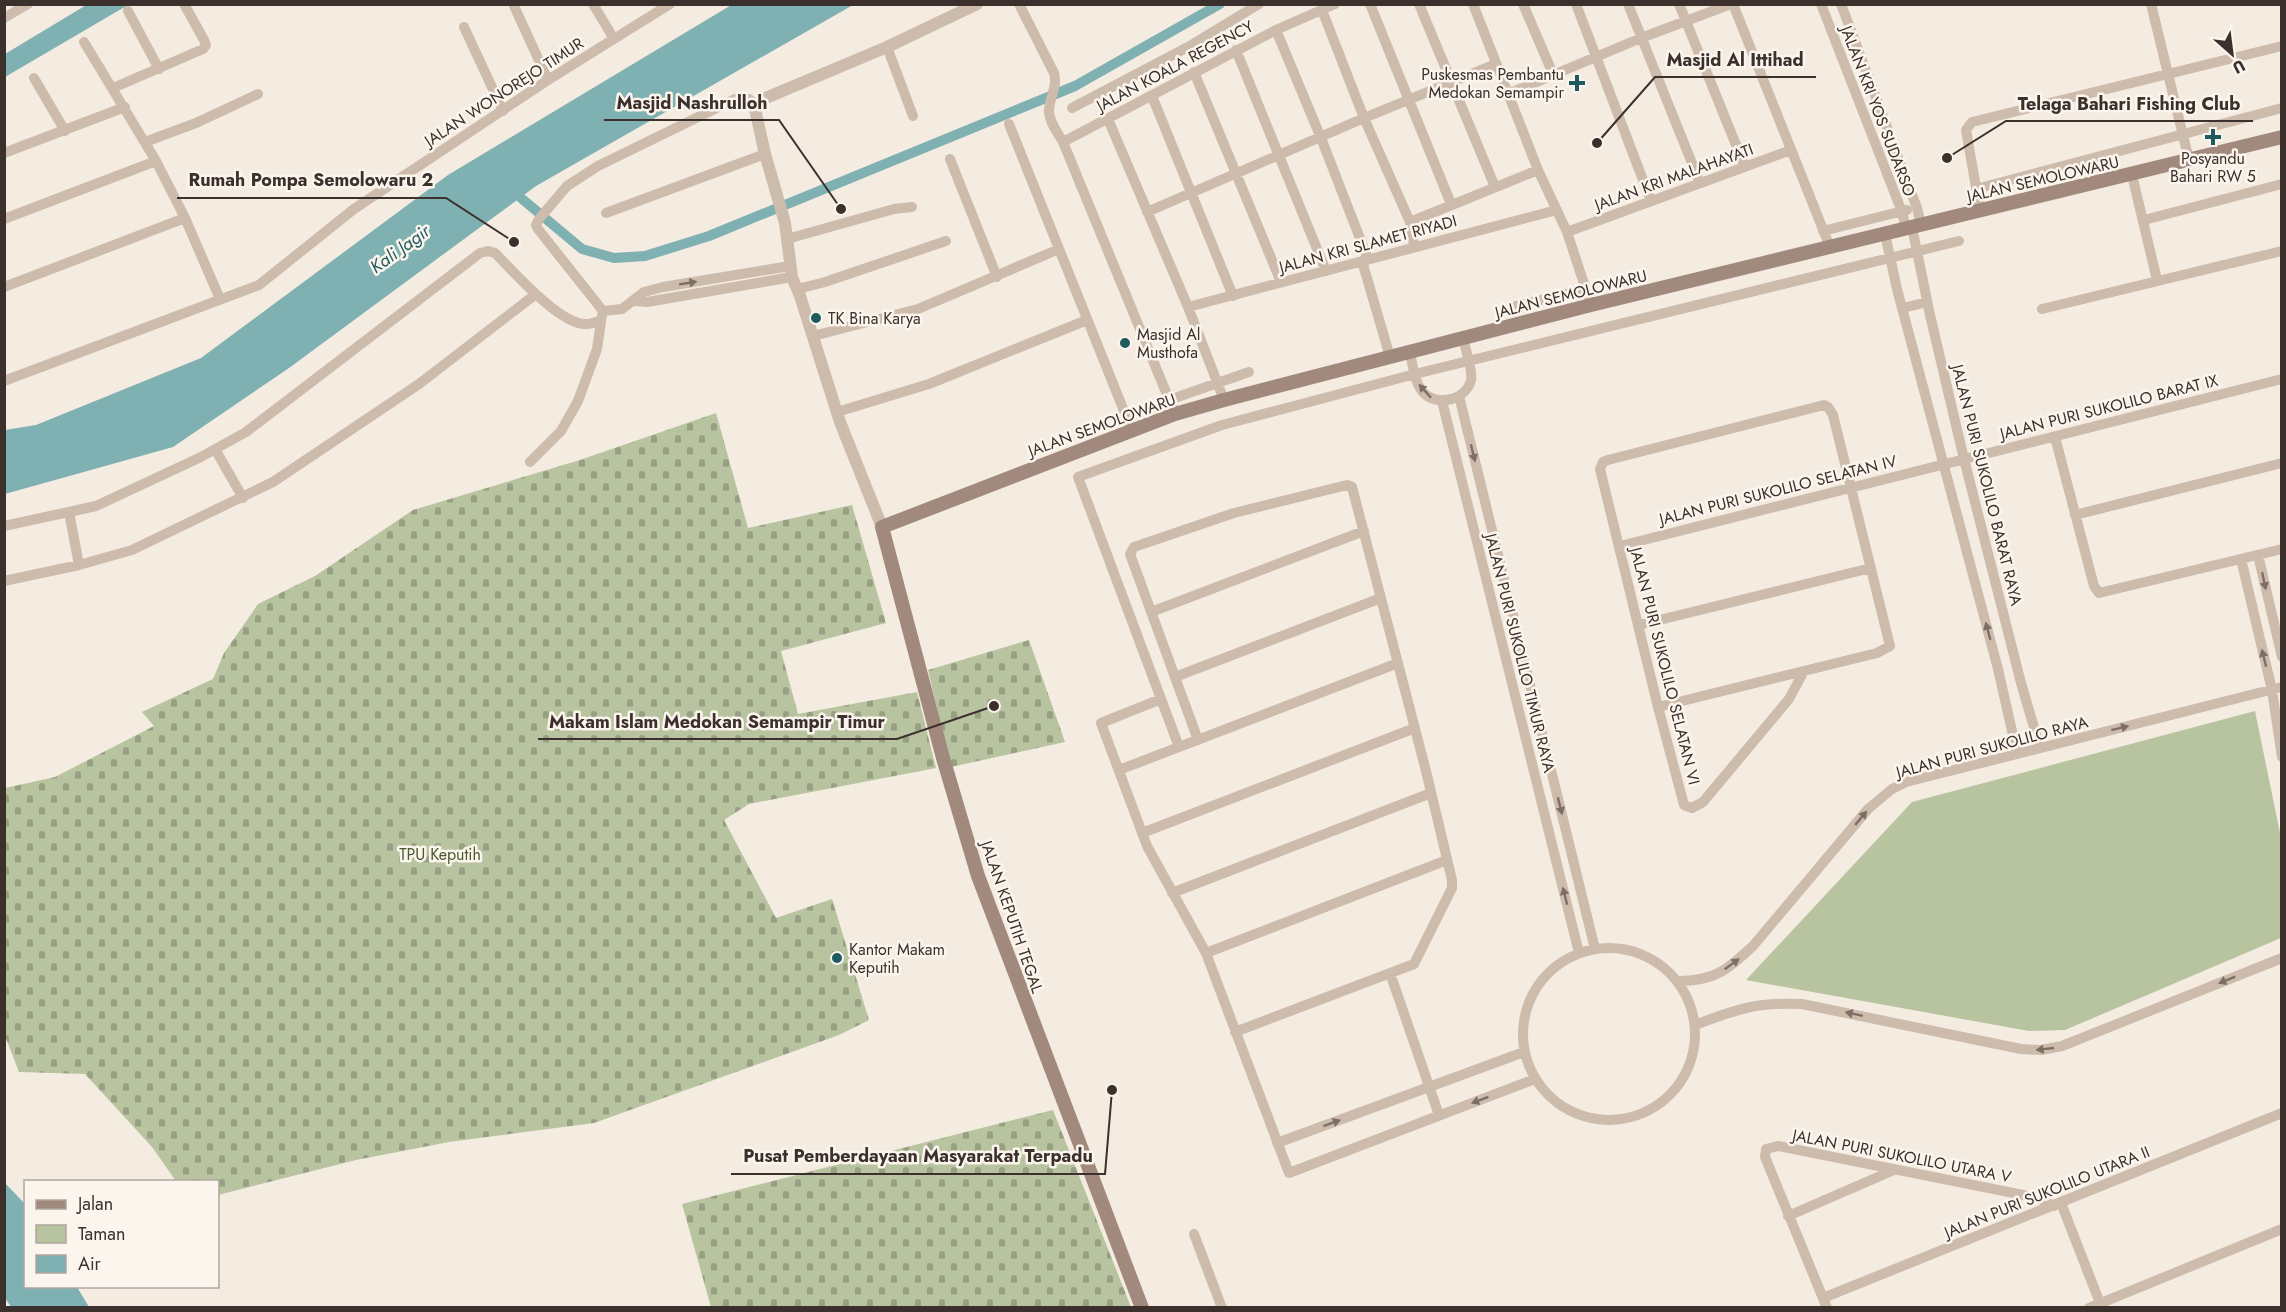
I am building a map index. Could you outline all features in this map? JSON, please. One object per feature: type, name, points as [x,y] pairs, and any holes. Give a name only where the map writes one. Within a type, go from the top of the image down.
[{"type":"main road","name":"JALAN SEMOLOWARU","points":[[882,527],[1175,414],[1224,400],[1390,357],[1464,341],[1591,305],[1830,247],[1885,237],[1914,235],[1980,210],[2134,182],[2189,160],[2282,137]]},
{"type":"main road","name":"JALAN KEPUTIH TEGAL","points":[[882,527],[943,758],[978,876],[1142,1308]]},
{"type":"street","points":[[4,18],[28,4]]},
{"type":"street","points":[[113,88],[203,49],[206,45],[184,4]]},
{"type":"street","points":[[593,4],[614,39]]},
{"type":"street","name":"JALAN WONOREJO TIMUR","points":[[4,381],[259,285],[354,209],[670,4]]},
{"type":"street","points":[[882,527],[837,412],[793,277],[785,223],[765,154],[756,117],[756,105],[761,100],[887,47],[977,4]]},
{"type":"street","points":[[1019,4],[1054,73],[1056,84],[1049,108],[1053,124],[1063,142],[1175,414]]},
{"type":"street","points":[[1072,108],[1188,47],[1259,4]]},
{"type":"street","name":"JALAN KOALA REGENCY","points":[[1063,142],[1236,50],[1335,4]]},
{"type":"street","points":[[1370,4],[1451,204]]},
{"type":"street","points":[[1419,4],[1495,187]]},
{"type":"street","points":[[1473,4],[1538,170],[1567,232],[1591,305]]},
{"type":"street","points":[[1523,4],[1553,74]]},
{"type":"street","points":[[1576,4],[1651,201]]},
{"type":"street","points":[[1628,4],[1700,183]]},
{"type":"street","points":[[1680,4],[1745,167]]},
{"type":"street","points":[[1508,94],[1641,38],[1732,4],[1830,247]]},
{"type":"street","name":"JALAN KRI YOS SUDARSO","points":[[1821,4],[1902,212],[1914,235]]},
{"type":"street","name":"JALAN KRI YOS SUDARSO","points":[[1841,4],[1917,208],[1914,235]]},
{"type":"street","points":[[2153,5],[2166,75],[2189,160]]},
{"type":"street","points":[[514,6],[548,81]]},
{"type":"street","points":[[1322,10],[1364,118],[1410,222],[1414,246]]},
{"type":"street","points":[[128,11],[159,69]]},
{"type":"street","points":[[464,27],[503,111]]},
{"type":"street","points":[[1276,30],[1321,138],[1365,260],[1390,357]]},
{"type":"street","points":[[84,42],[156,161],[185,218],[220,299]]},
{"type":"street","points":[[1980,210],[1966,130],[1972,123],[2282,46]]},
{"type":"street","points":[[887,47],[913,116]]},
{"type":"street","points":[[1236,50],[1326,271]]},
{"type":"street","points":[[1147,212],[1364,118],[1408,102],[1496,64]]},
{"type":"street","points":[[1194,72],[1281,282]]},
{"type":"street","points":[[34,78],[65,131]]},
{"type":"street","points":[[1858,100],[1874,93]]},
{"type":"street","points":[[145,142],[196,123],[258,94]]},
{"type":"street","points":[[1152,96],[1233,296]]},
{"type":"street","points":[[530,462],[561,431],[578,400],[597,349],[602,316],[538,229],[536,225],[539,219],[567,186],[610,159],[735,99],[749,99],[756,105]]},
{"type":"street","points":[[5,152],[124,107]]},
{"type":"street","points":[[1976,189],[2282,108]]},
{"type":"street","points":[[1108,119],[1188,306],[1224,400]]},
{"type":"street","points":[[1009,124],[1132,431]]},
{"type":"street","name":"JALAN KRI MALAHAYATI","points":[[1567,232],[1791,150]]},
{"type":"street","points":[[606,213],[765,154]]},
{"type":"street","points":[[950,159],[997,277]]},
{"type":"street","points":[[4,219],[156,161]]},
{"type":"street","points":[[1410,222],[1538,170]]},
{"type":"street","points":[[2134,182],[2157,280]]},
{"type":"street","points":[[2144,220],[2282,184]]},
{"type":"street","points":[[787,239],[894,209],[912,207]]},
{"type":"street","points":[[1823,231],[1917,208]]},
{"type":"street","name":"JALAN KRI SLAMET RIYADI","points":[[1188,306],[1557,210]]},
{"type":"street","points":[[4,287],[185,218]]},
{"type":"street","points":[[1179,747],[1078,477],[1222,425],[1415,373],[1889,255],[1914,235],[1959,241]]},
{"type":"street","name":"JALAN PURI SUKOLILO BARAT RAYA","points":[[1914,235],[1964,459],[2021,683],[2040,748]]},
{"type":"street","name":"JALAN PURI SUKOLILO BARAT RAYA","points":[[1885,237],[2003,688],[2017,753]]},
{"type":"street","points":[[4,526],[96,506],[246,432],[488,250],[495,253],[536,294],[567,319],[586,324],[634,301],[647,302],[793,277],[825,282],[946,241]]},
{"type":"street","points":[[813,336],[918,309],[1059,249]]},
{"type":"street","points":[[2042,309],[2282,251]]},
{"type":"street","points":[[1516,306],[1586,289]]},
{"type":"street","points":[[4,568],[7,580],[80,565],[132,550],[243,498],[273,482],[419,384],[536,294]]},
{"type":"street","points":[[1903,308],[1928,302]]},
{"type":"street","points":[[837,412],[929,384],[1087,320]]},
{"type":"street","points":[[1410,354],[1422,391],[1432,400],[1442,401],[1459,396],[1467,388],[1471,379],[1464,341]]},
{"type":"street","points":[[1170,400],[1249,372]]},
{"type":"street","name":"JALAN PURI SUKOLILO BARAT IX","points":[[1944,463],[2282,379]]},
{"type":"street","name":"JALAN PURI SUKOLILO TIMUR RAYA","points":[[1459,396],[1595,949]]},
{"type":"street","name":"JALAN PURI SUKOLILO TIMUR RAYA","points":[[1442,401],[1580,953]]},
{"type":"street","name":"JALAN PURI SUKOLILO SELATAN VI","points":[[1804,671],[1782,708],[1703,802],[1687,808],[1683,802],[1658,707],[1600,469],[1608,460],[1824,405],[1833,415],[1851,486]]},
{"type":"street","points":[[2055,437],[2094,586],[2099,592],[2282,549]]},
{"type":"street","points":[[215,449],[243,498]]},
{"type":"street","points":[[2075,515],[2282,462]]},
{"type":"street","name":"JALAN PURI SUKOLILO SELATAN IV","points":[[1620,546],[1944,463]]},
{"type":"street","points":[[1198,740],[1130,554],[1134,547],[1234,513],[1347,485],[1352,487],[1415,728],[1452,888],[1414,964],[1235,1032]]},
{"type":"street","points":[[1658,707],[1877,653],[1889,648],[1890,642],[1851,486]]},
{"type":"street","points":[[69,512],[80,565]]},
{"type":"street","points":[[1151,612],[1364,531]]},
{"type":"street","points":[[2249,557],[2282,657]]},
{"type":"street","points":[[2249,557],[2257,631],[2277,689],[2282,757]]},
{"type":"street","points":[[1639,625],[1870,568]]},
{"type":"street","points":[[1175,677],[1381,598]]},
{"type":"street","points":[[2257,631],[2274,628]]},
{"type":"street","points":[[1504,653],[1521,651]]},
{"type":"street","points":[[1119,770],[1398,663]]},
{"type":"street","points":[[2003,688],[2021,683]]},
{"type":"street","name":"JALAN PURI SUKOLILO RAYA","points":[[1678,981],[1706,979],[1734,964],[1753,946],[1868,809],[1892,789],[1906,782],[2277,689]]},
{"type":"street","points":[[1161,699],[1101,723],[1147,846],[1206,953],[1289,1173],[1534,1079]]},
{"type":"street","points":[[1142,833],[1415,728]]},
{"type":"street","points":[[1172,893],[1431,793]]},
{"type":"street","points":[[1206,953],[1447,860]]},
{"type":"street","points":[[1618,948],[1641,953],[1661,965],[1678,981],[1689,1002],[1695,1025],[1695,1045],[1690,1064],[1682,1081],[1661,1102],[1636,1116],[1617,1120],[1598,1120],[1579,1115],[1561,1106],[1546,1094],[1534,1079],[1524,1052],[1523,1021],[1533,992],[1553,968],[1580,953],[1595,949],[1618,948]]},
{"type":"street","points":[[1695,1025],[1739,1008],[1771,1003],[1802,1004],[2021,1049],[2048,1049],[2062,1046],[2282,958]]},
{"type":"street","points":[[1390,973],[1439,1115]]},
{"type":"street","points":[[1277,1143],[1524,1052]]},
{"type":"street","name":"JALAN PURI SUKOLILO UTARA II","points":[[1825,1303],[2282,1113]]},
{"type":"street","name":"JALAN PURI SUKOLILO UTARA V","points":[[1788,1216],[1764,1154],[1766,1149],[1778,1146],[2038,1198],[2058,1205]]},
{"type":"street","points":[[1825,1303],[1788,1216],[1894,1170]]},
{"type":"street","points":[[2058,1205],[2100,1303]]},
{"type":"street","points":[[2089,1308],[2282,1229]]},
{"type":"street","points":[[1194,1234],[1222,1308]]},
{"type":"green space","name":"TPU Keputih","points":[[716,413],[748,528],[852,505],[886,623],[781,651],[798,714],[917,692],[936,768],[749,804],[724,820],[776,918],[832,899],[869,1020],[839,1035],[594,1123],[449,1142],[356,1160],[219,1195],[219,1180],[175,1180],[152,1147],[85,1074],[19,1072],[5,1036],[5,788],[55,777],[154,726],[142,712],[213,679],[224,653],[258,604],[315,576],[413,510],[580,460]]},
{"type":"green space","points":[[1029,640],[1065,742],[951,767],[928,670]]},
{"type":"green space","points":[[2255,711],[2281,838],[2281,938],[2065,1030],[2029,1031],[1746,980],[1912,802]]},
{"type":"green space","points":[[1053,1110],[1131,1307],[711,1307],[682,1204]]},
{"type":"water","points":[[88,4],[128,5],[5,77],[5,54]]},
{"type":"water","name":"Kali Jagir","points":[[733,4],[853,5],[536,186],[289,368],[173,447],[5,494],[5,430],[36,425],[201,358],[448,175]]},
{"type":"water","points":[[5,1183],[24,1203],[24,1288],[78,1288],[89,1307],[11,1307],[5,1298]]},
{"type":"waterway","points":[[521,198],[582,249],[614,258],[645,256],[709,236],[1075,86],[1220,4]]},
{"type":"place","name":"Puskesmas Pembantu Medokan Semampir","points":[[1577,83]]},
{"type":"place","name":"Posyandu Bahari RW 5","points":[[2213,137]]},
{"type":"place","name":"Masjid Al Ittihad","points":[[1597,143]]},
{"type":"place","name":"Telaga Bahari Fishing Club","points":[[1947,158]]},
{"type":"place","name":"Masjid Nashrulloh","points":[[841,209]]},
{"type":"place","name":"Rumah Pompa Semolowaru 2","points":[[514,242]]},
{"type":"place","name":"TK Bina Karya","points":[[816,318]]},
{"type":"place","name":"Masjid Al Musthofa","points":[[1125,343]]},
{"type":"place","name":"Makam Islam Medokan Semampir Timur","points":[[994,706]]},
{"type":"place","name":"Kantor Makam Keputih","points":[[837,958]]},
{"type":"place","name":"Pusat Pemberdayaan Masyarakat Terpadu","points":[[1112,1090]]}]
